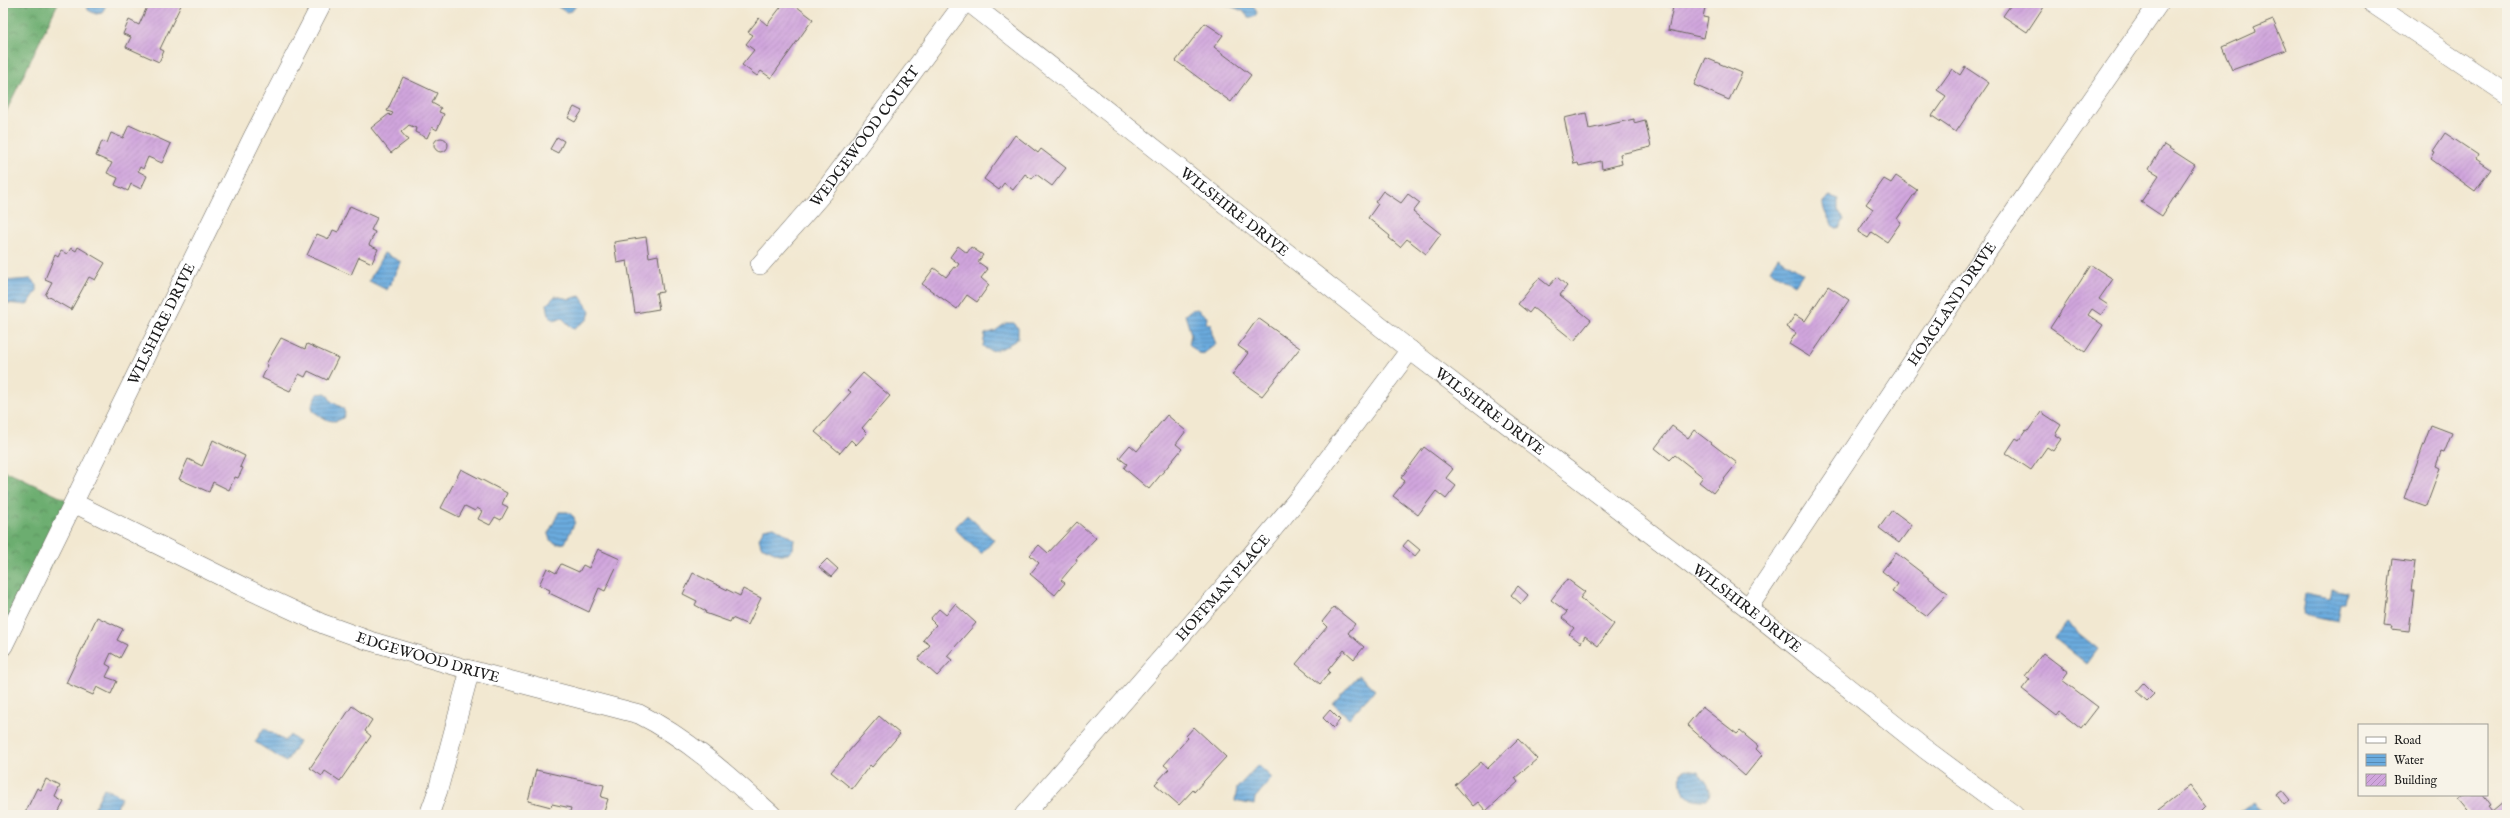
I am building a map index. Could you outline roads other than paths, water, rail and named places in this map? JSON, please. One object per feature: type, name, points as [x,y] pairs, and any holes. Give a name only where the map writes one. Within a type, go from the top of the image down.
[{"type":"street","name":"WILSHIRE DRIVE","points":[[3,646],[253,137],[322,3]]},
{"type":"street","name":"WEDGEWOOD COURT","points":[[760,265],[823,193],[964,3]]},
{"type":"street","name":"WILSHIRE DRIVE","points":[[970,3],[1410,350],[1748,608],[1925,749],[2014,815]]},
{"type":"street","name":"HOAGLAND DRIVE","points":[[1748,608],[1963,286],[2159,3]]},
{"type":"street","points":[[2372,3],[2507,94]]},
{"type":"street","name":"HOFFMAN PLACE","points":[[1024,815],[1238,571],[1302,494],[1410,350]]},
{"type":"street","name":"EDGEWOOD DRIVE","points":[[74,503],[240,586],[322,624],[370,641],[470,670],[639,714],[662,725],[721,770],[772,815]]},
{"type":"street","points":[[429,815],[438,790],[470,670]]},
{"type":"water","points":[[87,3],[107,3],[102,13],[96,14],[88,10]]},
{"type":"water","points":[[558,3],[578,3],[572,11],[566,12],[558,7]]},
{"type":"water","points":[[1222,3],[1252,3],[1257,13],[1254,17],[1248,17],[1243,11]]},
{"type":"water","points":[[1830,196],[1839,199],[1839,211],[1844,220],[1840,227],[1836,228],[1834,226],[1827,216],[1823,205],[1823,202]]},
{"type":"water","points":[[384,253],[401,262],[387,290],[369,281]]},
{"type":"water","points":[[1778,257],[1803,273],[1795,285],[1770,270]]},
{"type":"water","points":[[31,279],[37,285],[37,291],[27,305],[5,303],[3,301],[3,281]]},
{"type":"water","points":[[555,296],[569,299],[580,296],[590,311],[588,319],[573,329],[562,318],[553,320],[549,315],[547,304]]},
{"type":"water","points":[[1197,309],[1207,317],[1206,324],[1211,325],[1212,334],[1216,344],[1203,354],[1198,353],[1189,344],[1191,334],[1185,315],[1191,310]]},
{"type":"water","points":[[1006,323],[1014,323],[1018,328],[1018,339],[1005,347],[996,350],[987,349],[983,346],[985,334],[995,331]]},
{"type":"water","points":[[326,393],[332,402],[343,408],[345,413],[343,418],[331,421],[313,411],[312,406],[317,394]]},
{"type":"water","points":[[3,489],[7,491],[6,518],[3,525]]},
{"type":"water","points":[[559,512],[568,512],[574,517],[575,522],[565,543],[557,544],[550,540],[548,534]]},
{"type":"water","points":[[967,515],[994,540],[981,554],[954,528]]},
{"type":"water","points":[[774,527],[794,539],[793,549],[788,554],[779,554],[761,546],[759,538],[764,529]]},
{"type":"water","points":[[2331,589],[2347,592],[2345,602],[2341,602],[2338,621],[2302,614],[2305,594],[2329,599]]},
{"type":"water","points":[[2066,623],[2098,649],[2087,664],[2054,638]]},
{"type":"water","points":[[1359,675],[1375,690],[1349,718],[1333,703]]},
{"type":"water","points":[[264,728],[285,741],[290,735],[299,742],[286,762],[255,742]]},
{"type":"water","points":[[1258,765],[1272,778],[1255,798],[1254,805],[1235,801],[1237,788]]},
{"type":"water","points":[[1686,769],[1698,771],[1706,781],[1710,792],[1707,800],[1689,797],[1682,790],[1680,779],[1681,772]]},
{"type":"water","points":[[104,788],[122,797],[113,815],[91,815]]},
{"type":"water","points":[[2254,801],[2265,815],[2241,815],[2239,812]]}]
